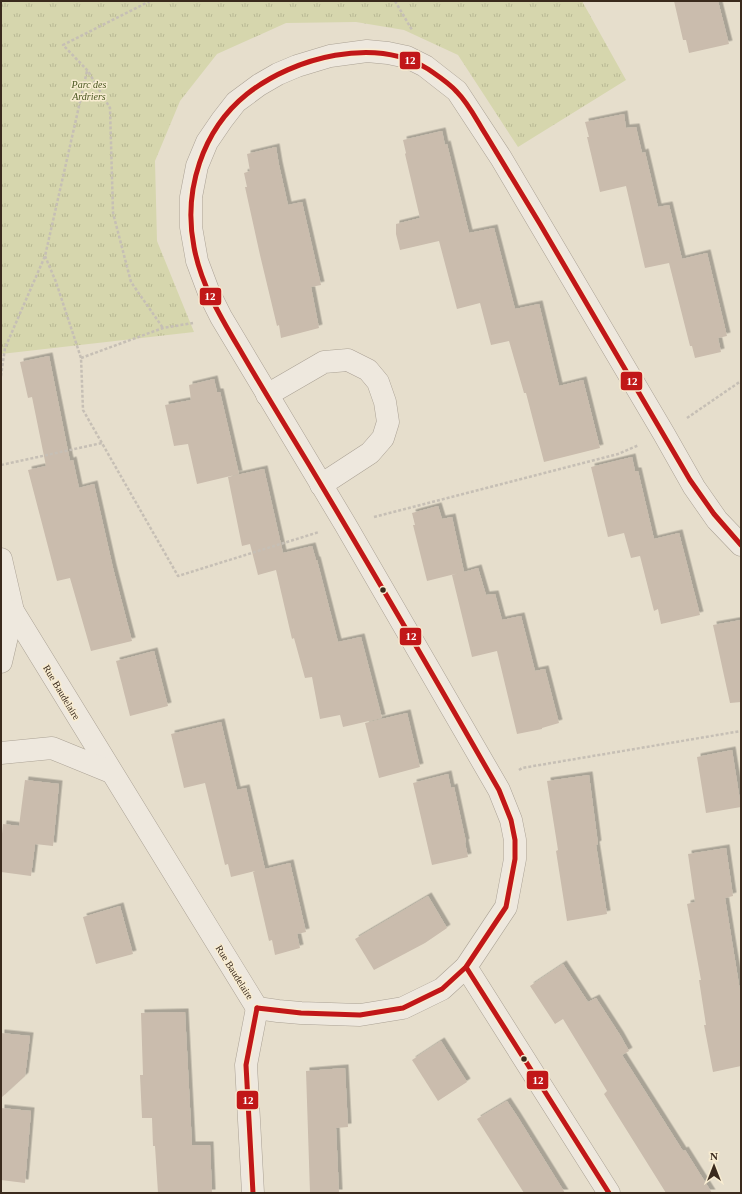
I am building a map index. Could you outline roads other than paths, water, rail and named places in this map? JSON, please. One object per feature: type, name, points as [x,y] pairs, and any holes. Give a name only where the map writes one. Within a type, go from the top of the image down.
[{"type":"street","name":"Rue Baudelaire","points":[[1,559],[13,611],[257,1008],[301,1013],[360,1014],[403,1008],[442,989],[466,967],[506,906],[515,859],[515,840],[511,820],[499,790],[349,531],[221,317],[209,293],[197,261],[191,226],[191,197],[197,166],[207,142],[236,102],[259,85],[278,74],[297,66],[330,56],[367,51],[407,57],[425,66],[457,91],[501,158],[694,487],[717,520],[741,545]]},
{"type":"street","points":[[267,395],[324,362],[348,360],[368,370],[378,382],[385,402],[388,422],[383,438],[370,453],[321,485]]},
{"type":"street","name":"Rue Baudelaire","points":[[1,662],[13,611]]},
{"type":"street","points":[[1,753],[52,748],[111,772]]},
{"type":"street","points":[[466,967],[609,1193]]},
{"type":"street","points":[[253,1193],[246,1065],[257,1008]]},
{"type":"park label","name":"Parc des Ardriers","points":[[89,90]]}]
